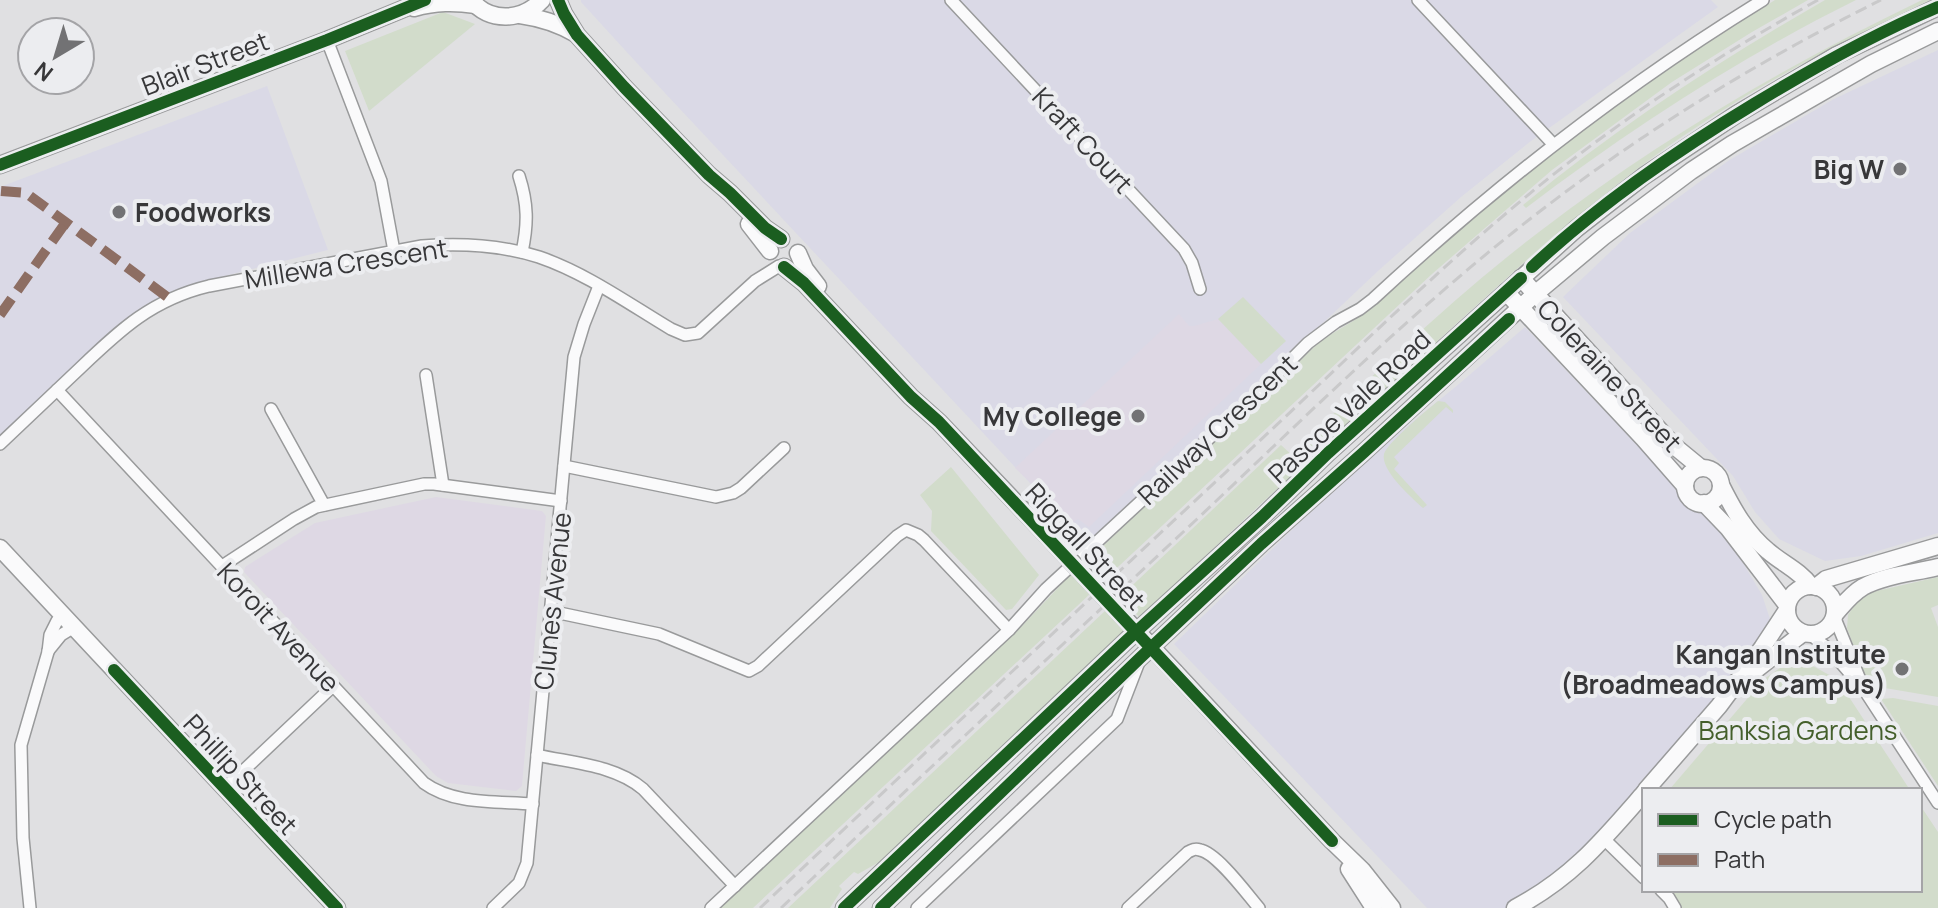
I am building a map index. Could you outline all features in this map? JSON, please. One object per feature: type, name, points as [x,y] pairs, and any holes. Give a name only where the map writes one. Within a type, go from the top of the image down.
[{"type":"street","name":"Blair Street","points":[[0,164],[425,0]]},
{"type":"street","points":[[520,15],[542,0]]},
{"type":"street","name":"Riggall Street","points":[[558,0],[577,35],[709,175],[721,194],[777,255],[1362,870],[1392,908]]},
{"type":"street","name":"Kraft Court","points":[[951,0],[1184,249],[1200,289]]},
{"type":"street","points":[[1418,0],[1553,144]]},
{"type":"street","name":"Railway Crescent","points":[[711,908],[1009,630],[1046,589],[1308,343],[1373,299],[1469,212],[1553,144],[1668,61],[1763,0]]},
{"type":"street","name":"Blair Street","points":[[396,13],[432,3],[454,2],[473,3],[489,14],[505,17],[520,15]]},
{"type":"street","name":"Pascoe Vale Road","points":[[844,908],[1328,453],[1576,229],[1687,146],[1786,84],[1837,55],[1938,7]]},
{"type":"street","name":"Riggall Street","points":[[520,15],[544,19],[577,35]]},
{"type":"street","name":"Pascoe Vale Road","points":[[881,908],[1261,544],[1535,294],[1625,219],[1732,144],[1878,59],[1938,31]]},
{"type":"street","points":[[327,40],[381,181],[394,251]]},
{"type":"street","points":[[519,176],[527,212],[522,252]]},
{"type":"street","name":"Riggall Street","points":[[777,255],[792,241],[815,283],[917,392],[939,422]]},
{"type":"street","name":"Millewa Crescent","points":[[0,444],[140,315],[183,293],[209,286],[394,251],[449,244],[475,245],[522,252],[558,265],[671,329],[689,335],[703,329],[755,281],[767,263],[777,255]]},
{"type":"street","name":"Coleraine Street","points":[[1521,278],[1673,445],[1701,468]]},
{"type":"street","name":"Clunes Avenue","points":[[493,908],[515,887],[525,871],[574,357],[599,286]]},
{"type":"street","name":"Coleraine Street","points":[[1506,292],[1685,486]]},
{"type":"street","points":[[426,375],[443,485]]},
{"type":"street","name":"Koroit Avenue","points":[[57,390],[419,777],[432,788],[459,798],[533,804]]},
{"type":"street","points":[[271,409],[324,505]]},
{"type":"street","points":[[564,466],[716,497],[741,488],[784,448]]},
{"type":"street","points":[[1328,453],[1363,453]]},
{"type":"street","points":[[1721,485],[1718,495],[1704,503],[1691,499],[1685,486],[1692,472],[1701,468],[1713,471],[1749,532],[1766,550],[1828,593],[1865,691]]},
{"type":"street","points":[[222,566],[311,509],[424,484],[561,501]]},
{"type":"street","points":[[1704,503],[1728,528],[1787,608],[1791,624],[1829,649],[1865,691],[1938,803]]},
{"type":"street","points":[[550,611],[659,634],[749,671],[906,530],[924,540],[1009,630]]},
{"type":"street","points":[[1719,706],[1762,648],[1796,591],[1938,546]]},
{"type":"street","name":"Phillip Street","points":[[0,548],[337,908]]},
{"type":"street","points":[[1648,788],[1748,676],[1806,633],[1824,630],[1854,593],[1878,581],[1938,567]]},
{"type":"street","points":[[30,908],[23,838],[21,745],[53,627],[68,621]]},
{"type":"street","name":"Pascoe Vale Road","points":[[917,908],[1117,719],[1140,658]]},
{"type":"street","points":[[225,788],[333,686]]},
{"type":"street","points":[[963,796],[969,803],[976,803],[1053,733],[1075,721]]},
{"type":"street","points":[[537,755],[628,778],[643,789],[735,886]]},
{"type":"street","points":[[1520,907],[1570,872],[1604,839],[1642,795]]},
{"type":"street","points":[[1604,839],[1642,876]]},
{"type":"street","name":"Riggall Street","points":[[1332,841],[1374,908]]},
{"type":"street","points":[[1128,908],[1194,849],[1214,856],[1259,908]]},
{"type":"street","points":[[1663,892],[1675,908]]},
{"type":"shaded area","points":[[581,0],[1711,0],[1718,7],[1531,141],[1461,197],[1378,271],[1088,545]]},
{"type":"shaded area","points":[[1938,50],[1938,533],[1861,556],[1825,561],[1779,539],[1755,512],[1733,476],[1563,297],[1630,233],[1728,161],[1834,99]]},
{"type":"shaded area","points":[[267,86],[328,250],[192,284],[148,305],[104,337],[0,438],[0,187]]},
{"type":"shaded area","name":"My College","points":[[1179,314],[1189,326],[1218,319],[1261,364],[1089,527],[1078,519],[1073,522],[1015,468]]},
{"type":"shaded area","points":[[1525,327],[1733,546],[1762,595],[1775,634],[1686,754],[1651,788],[1642,788],[1642,797],[1528,908],[1427,908],[1174,644],[1296,526],[1399,433]]},
{"type":"shaded area","points":[[436,497],[542,511],[546,516],[522,786],[516,791],[448,783],[436,776],[244,572],[245,567],[315,523]]},
{"type":"green space","points":[[1775,0],[1808,0],[1672,82],[1552,170],[1432,274],[1104,580],[1087,561],[1316,345],[1367,311],[1500,194],[1634,92]]},
{"type":"green space","points":[[1825,0],[1856,0],[1728,70],[1605,150],[1526,208],[1523,205],[1670,96]]},
{"type":"green space","points":[[1922,0],[1930,0],[1787,72],[1718,113],[1652,158],[1512,273],[1140,618],[1120,597],[1281,445],[1292,455],[1443,311],[1584,198],[1724,106],[1822,51]]},
{"type":"green space","points":[[443,12],[475,24],[369,111],[345,51]]},
{"type":"green space","points":[[1243,297],[1286,341],[1261,364],[1218,319]]},
{"type":"green space","points":[[1438,401],[1445,402],[1453,413],[1446,407],[1394,457],[1399,463],[1394,469],[1427,505],[1423,508],[1392,475],[1384,461],[1384,454]]},
{"type":"green space","points":[[951,467],[1039,575],[1012,609],[1006,610],[931,531],[932,511],[920,495]]},
{"type":"green space","points":[[1071,574],[1090,594],[753,908],[720,908],[1022,626]]},
{"type":"green space","name":"Kangan Institute (Broadmeadows Campus)","points":[[1938,577],[1938,605],[1931,608],[1938,627],[1938,697],[1873,686],[1866,679],[1847,628],[1848,615],[1858,600],[1872,592]]},
{"type":"green space","points":[[1105,611],[1124,631],[881,861],[858,874],[854,872],[839,886],[842,889],[830,908],[788,908]]},
{"type":"green space","name":"Banksia Gardens","points":[[1811,665],[1833,677],[1909,788],[1671,788],[1764,679],[1780,668]]},
{"type":"green space","points":[[1893,698],[1938,706],[1938,786],[1881,699]]},
{"type":"green space","name":"Banksia Gardens","points":[[1922,808],[1938,832],[1938,908],[1679,908],[1672,892],[1922,892]]},
{"type":"railway","points":[[760,908],[1398,310],[1510,210],[1646,106],[1748,40],[1818,0]]},
{"type":"railway","points":[[781,908],[1353,371],[1474,264],[1559,197],[1692,105],[1785,50],[1881,0]]},
{"type":"marked path","points":[[1,191],[26,193],[170,299]]},
{"type":"marked path","points":[[0,315],[66,222]]},
{"type":"cycle path","points":[[0,165],[425,0]]},
{"type":"cycle path","points":[[558,0],[577,35],[624,87],[709,175],[765,228],[781,239]]},
{"type":"cycle path","points":[[1532,267],[1611,200],[1696,140],[1821,65],[1938,7]]},
{"type":"cycle path","points":[[784,267],[804,283],[911,397],[939,422],[1332,841]]},
{"type":"cycle path","points":[[844,908],[1328,453],[1521,278]]},
{"type":"cycle path","points":[[881,908],[1261,544],[1509,319]]},
{"type":"cycle path","points":[[114,670],[337,908]]},
{"type":"place","name":"Big W","points":[[1900,169]]},
{"type":"place","name":"Foodworks","points":[[119,212]]},
{"type":"place","name":"My College","points":[[1138,416]]},
{"type":"place","name":"Kangan Institute (Broadmeadows Campus)","points":[[1902,669]]}]
